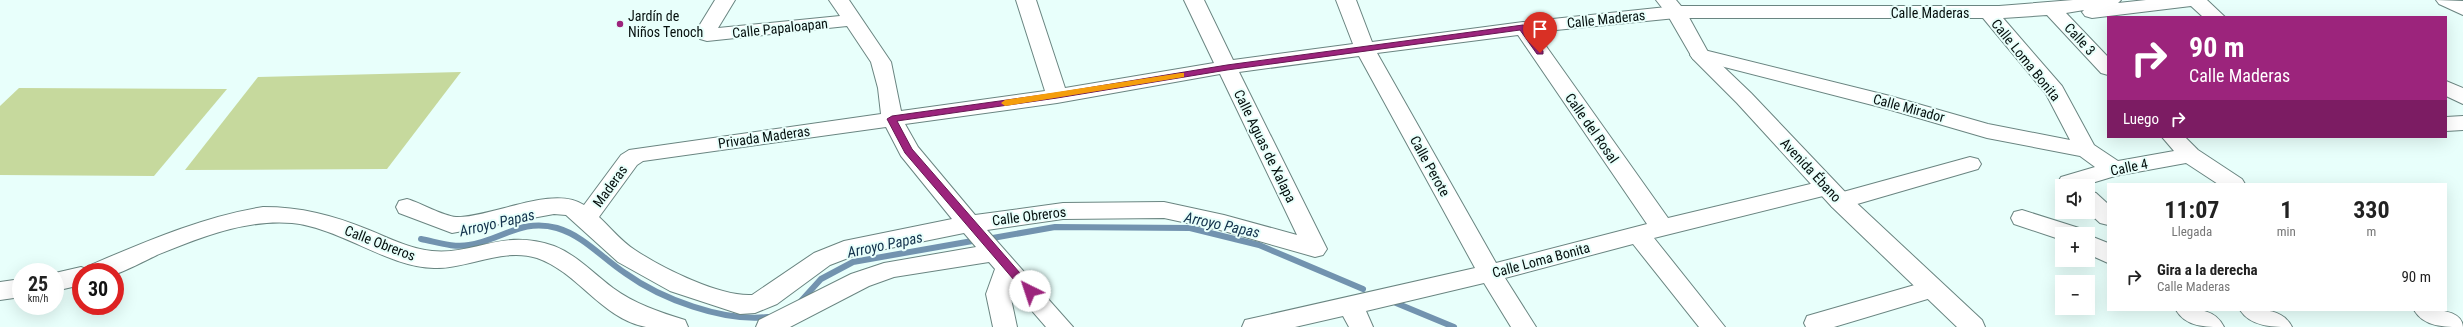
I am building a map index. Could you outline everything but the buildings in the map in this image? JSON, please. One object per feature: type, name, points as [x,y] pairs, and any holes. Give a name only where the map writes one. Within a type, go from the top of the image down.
[{"type":"street","name":"Calle Papaloapan","points":[[725,0],[706,31],[707,35],[853,20]]},
{"type":"street","points":[[839,0],[881,62],[888,88],[892,119],[909,151],[1061,327]]},
{"type":"street","points":[[1029,0],[1057,96]]},
{"type":"street","name":"Calle Aguas de Xalapa","points":[[1194,0],[1315,249]]},
{"type":"street","name":"Calle Perote","points":[[1346,0],[1365,49],[1490,273],[1524,327]]},
{"type":"street","name":"Calle Maderas","points":[[892,119],[1057,96],[1227,68],[1523,28],[1671,6],[1988,12],[2058,8],[2111,0]]},
{"type":"street","points":[[2058,8],[2102,13],[2195,0],[2214,16]]},
{"type":"street","points":[[2446,0],[2463,9]]},
{"type":"street","name":"Avenida Ébano","points":[[1671,6],[1700,55],[1744,98],[1834,195],[1972,327]]},
{"type":"street","name":"Calle 3","points":[[2058,8],[2107,67]]},
{"type":"street","name":"Calle Loma Bonita","points":[[1988,12],[2055,91],[2086,150]]},
{"type":"street","name":"Calle del Rosal","points":[[1523,28],[1662,228]]},
{"type":"street","name":"Calle Mirador","points":[[1700,55],[1890,102],[1987,132],[2086,150],[2114,169]]},
{"type":"street","points":[[2447,88],[2463,97]]},
{"type":"street","name":"Privada Maderas","points":[[637,155],[892,119]]},
{"type":"street","points":[[2447,124],[2463,123]]},
{"type":"street","points":[[2174,138],[2190,155],[2232,183]]},
{"type":"street","name":"Maderas","points":[[586,218],[629,160],[637,155]]},
{"type":"street","name":"Calle 4","points":[[2085,179],[2114,169],[2190,155]]},
{"type":"street","name":"Calle Loma Bonita","points":[[1254,327],[1490,273],[1662,228],[1834,195],[1970,164]]},
{"type":"street","points":[[2095,205],[2107,216]]},
{"type":"street","name":"Calle Obreros","points":[[407,207],[452,225],[459,225],[554,206],[572,208],[586,218],[626,256],[679,285],[740,305],[755,304],[768,298],[822,259],[852,247],[988,244]]},
{"type":"street","name":"Calle Obreros","points":[[768,327],[860,280],[886,271],[988,244],[1063,211],[1164,210],[1224,223],[1315,249]]},
{"type":"street","name":"Calle Obreros","points":[[118,263],[203,229],[251,217],[286,214],[319,220],[418,258],[448,260],[508,248],[535,248],[558,257],[616,302],[655,321],[676,327]]},
{"type":"street","points":[[2022,218],[2055,229]]},
{"type":"street","points":[[1638,234],[1713,327]]},
{"type":"street","points":[[988,244],[1005,327]]},
{"type":"street","points":[[2095,247],[2107,253]]},
{"type":"street","points":[[0,291],[12,289]]},
{"type":"street","points":[[1816,323],[1932,289]]},
{"type":"street","points":[[1350,304],[1361,327]]},
{"type":"street","points":[[2189,311],[2212,327]]},
{"type":"street","points":[[2254,311],[2280,327]]},
{"type":"street","points":[[2428,311],[2452,327]]},
{"type":"green space","points":[[461,72],[387,169],[185,170],[258,77]]},
{"type":"green space","points":[[19,88],[227,89],[154,176],[0,175],[0,106]]},
{"type":"waterway","name":"Arroyo Papas","points":[[421,239],[463,246],[492,239],[522,228],[533,226],[557,228],[576,236],[640,283],[674,300],[693,307],[732,316],[750,318],[768,317]]},
{"type":"waterway","name":"Arroyo Papas","points":[[987,239],[1055,227],[1190,228],[1259,245],[1363,289]]},
{"type":"waterway","name":"Arroyo Papas","points":[[801,301],[821,279],[853,262],[978,240]]},
{"type":"waterway","name":"Arroyo Papas","points":[[1396,303],[1454,327]]},
{"type":"slow traffic","points":[[1005,103],[1057,96],[1181,75]]},
{"type":"place","name":"Jardín de Niños Tenoch","points":[[620,24]]},
{"type":"route","points":[[1030,291],[969,224],[909,151],[899,135],[892,119],[1057,96],[1227,68],[1523,28],[1540,53]]}]
